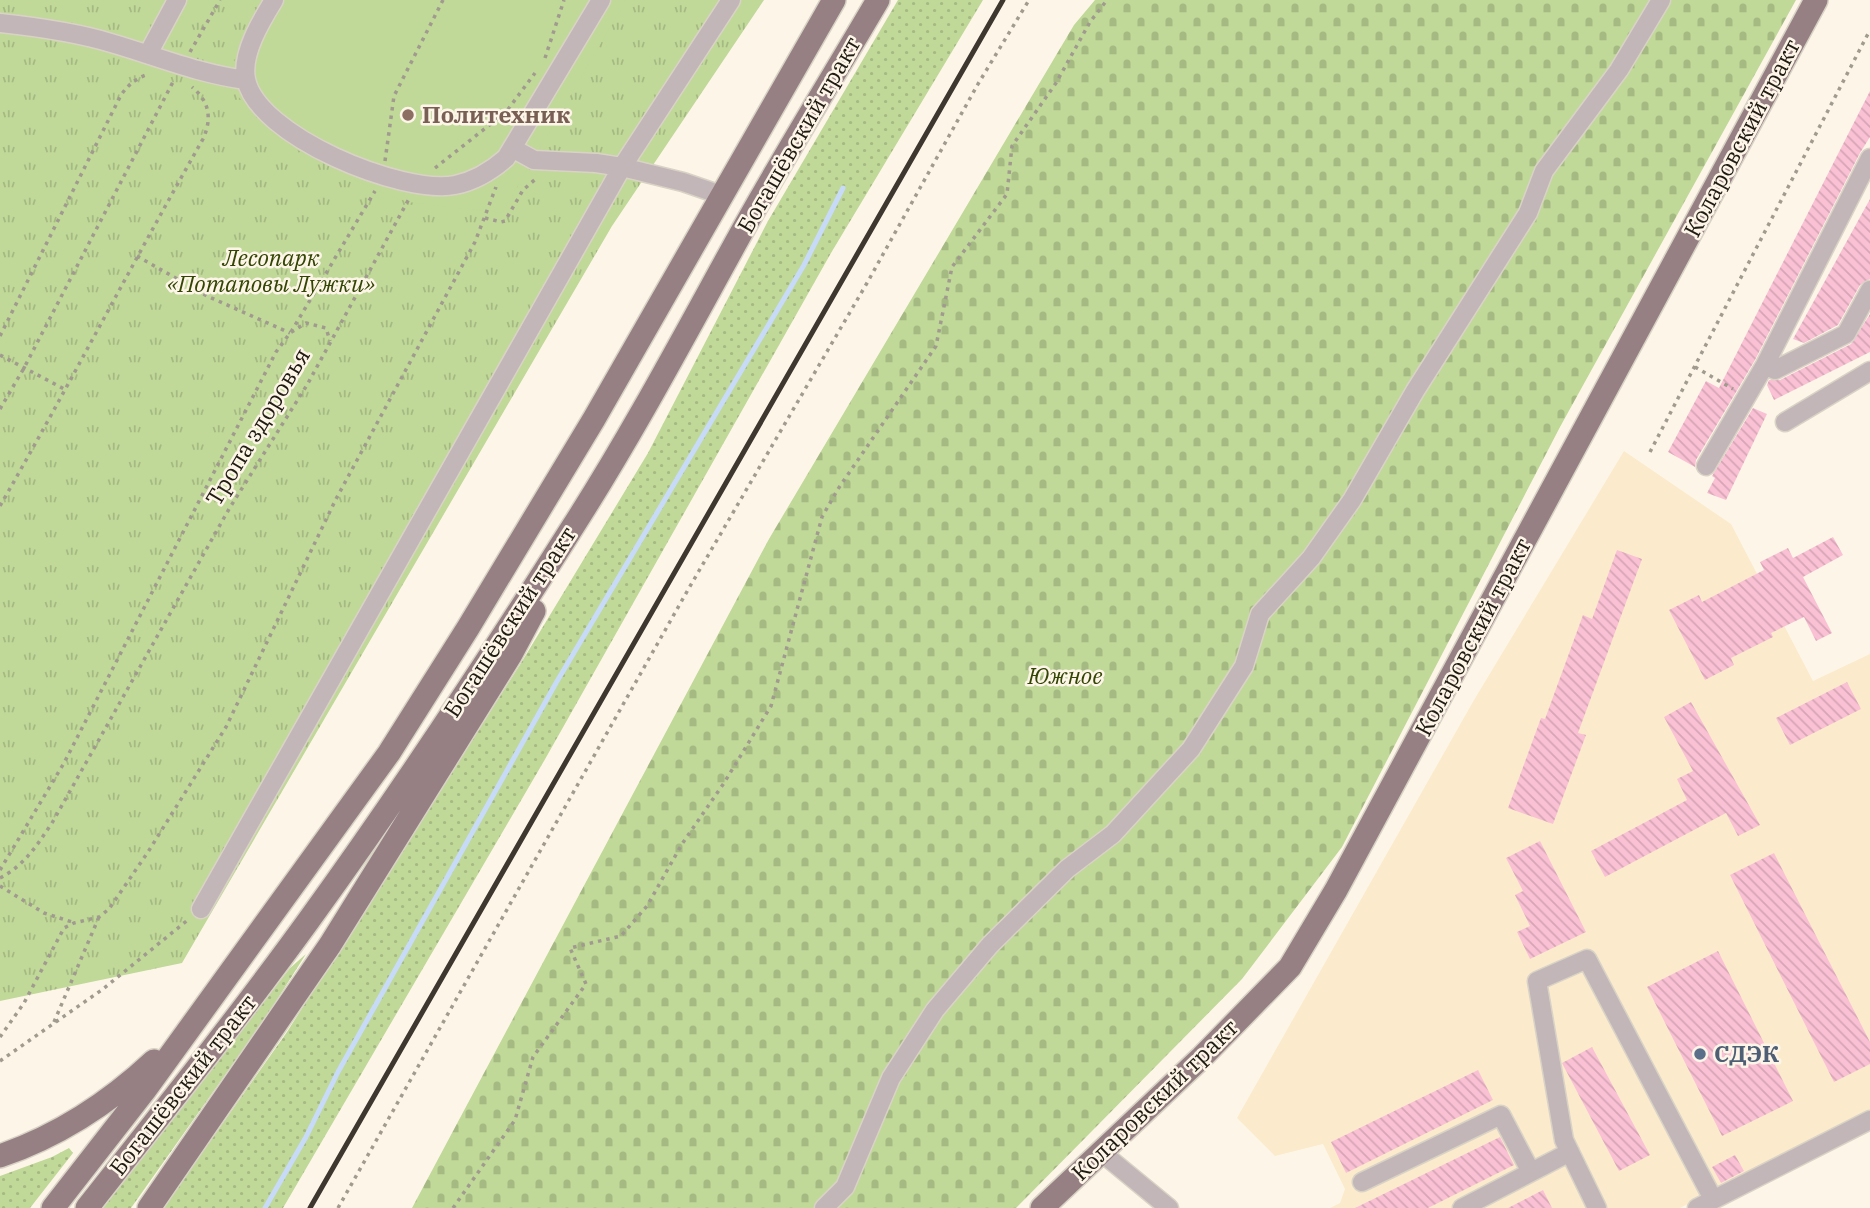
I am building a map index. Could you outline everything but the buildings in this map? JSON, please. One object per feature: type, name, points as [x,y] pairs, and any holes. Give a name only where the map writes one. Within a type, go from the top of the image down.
[{"type":"main road","name":"Богашёвский тракт","points":[[53,1208],[145,1090],[340,824],[388,753],[461,640],[594,419],[834,0]]},
{"type":"main road","name":"Богашёвский тракт","points":[[87,1208],[203,1061],[349,863],[574,525],[628,436],[752,214],[878,0]]},
{"type":"main road","name":"Коларовский тракт","points":[[1042,1208],[1211,1048],[1290,967],[1336,890],[1816,0]]},
{"type":"main road","points":[[149,1208],[277,1025],[386,858],[510,656],[574,525]]},
{"type":"main road","points":[[0,1156],[46,1137],[91,1112],[132,1081],[161,1054],[227,976]]},
{"type":"street","points":[[148,54],[177,0]]},
{"type":"street","points":[[274,0],[246,65],[246,80],[253,96],[262,107],[300,137],[345,163],[415,185],[454,185],[489,173],[509,153],[601,0]]},
{"type":"street","points":[[201,909],[622,167],[731,0]]},
{"type":"street","points":[[824,1208],[845,1187],[891,1078],[935,1010],[990,945],[1067,869],[1113,834],[1191,748],[1244,666],[1259,614],[1311,558],[1352,500],[1415,391],[1528,213],[1544,171],[1619,70],[1661,0]]},
{"type":"street","points":[[0,23],[74,33],[148,54],[178,72],[246,80]]},
{"type":"street","points":[[509,153],[534,160],[622,167],[683,182],[721,195]]},
{"type":"street","points":[[1706,466],[1765,365],[1870,158]]},
{"type":"street","points":[[1765,365],[1775,370],[1846,334],[1870,290]]},
{"type":"street","points":[[1786,422],[1870,371]]},
{"type":"street","points":[[1597,1208],[1564,1140],[1537,981],[1587,959],[1713,1199]]},
{"type":"street","points":[[1362,1182],[1501,1115],[1531,1172]]},
{"type":"street","points":[[1697,1208],[1870,1120]]},
{"type":"street","points":[[1101,1152],[1169,1208]]},
{"type":"street","points":[[1462,1208],[1570,1152]]},
{"type":"path","points":[[0,409],[178,72],[220,0]]},
{"type":"path","points":[[136,256],[206,296],[290,333],[383,177],[394,96],[443,0]]},
{"type":"path","points":[[544,62],[564,0]]},
{"type":"path","points":[[338,1208],[689,588],[867,283],[978,84],[1029,0]]},
{"type":"path","points":[[453,1208],[515,1119],[533,1057],[586,984],[570,947],[621,936],[647,906],[682,844],[724,783],[771,706],[822,517],[838,489],[936,346],[952,267],[1007,194],[1012,146],[1056,83],[1090,22],[1107,0]]},
{"type":"path","points":[[1650,452],[1870,30]]},
{"type":"path","points":[[0,506],[66,391],[136,256],[208,128],[206,104],[178,72]]},
{"type":"path","points":[[330,341],[415,185],[506,112],[536,72]]},
{"type":"path","points":[[0,336],[121,95],[128,85],[138,78],[161,74]]},
{"type":"path","points":[[54,1023],[99,917],[108,909],[148,852],[226,727],[336,499],[475,242],[509,153]]},
{"type":"path","points":[[485,218],[505,221],[528,184],[561,163]]},
{"type":"path","name":"Тропа здоровья","points":[[0,870],[64,763],[276,352],[290,333],[306,323],[326,328],[330,341],[307,385],[229,509],[51,822],[30,856],[0,878]]},
{"type":"path","points":[[0,355],[66,391]]},
{"type":"path","points":[[1695,367],[1745,397]]},
{"type":"path","points":[[0,886],[44,913],[75,923]]},
{"type":"path","points":[[0,1060],[103,989],[201,909]]},
{"type":"path","points":[[0,1037],[24,1003],[64,928],[99,917]]},
{"type":"shaded area","points":[[1624,451],[1731,524],[1813,681],[1870,654],[1870,1111],[1680,1208],[1330,1208],[1340,1203],[1345,1189],[1323,1144],[1275,1156],[1237,1118],[1474,700]]},
{"type":"green space","name":"Лесопарк «Потаповы Лужки»","points":[[0,0],[764,0],[612,226],[182,963],[0,1001]]},
{"type":"green space","name":"Политехник","points":[[268,0],[626,0],[502,213],[408,202],[375,190],[280,141],[230,88],[230,69]]},
{"type":"green space","points":[[898,0],[983,0],[831,253],[544,761],[283,1208],[163,1208],[287,1032],[521,663],[648,453],[768,221]]},
{"type":"green space","name":"Южное","points":[[1095,0],[1796,0],[1560,427],[1342,847],[1242,979],[1016,1208],[412,1208],[769,539],[1074,25]]},
{"type":"green space","points":[[306,954],[266,1017],[131,1208],[103,1208],[290,968]]},
{"type":"green space","points":[[69,1148],[73,1153],[30,1208],[0,1208],[0,1176]]},
{"type":"waterway","points":[[265,1208],[556,683],[804,265],[843,188]]},
{"type":"railway","points":[[310,1208],[1003,0]]},
{"type":"place","name":"Политехник","points":[[408,115]]},
{"type":"place","name":"СДЭК","points":[[1700,1054]]}]
